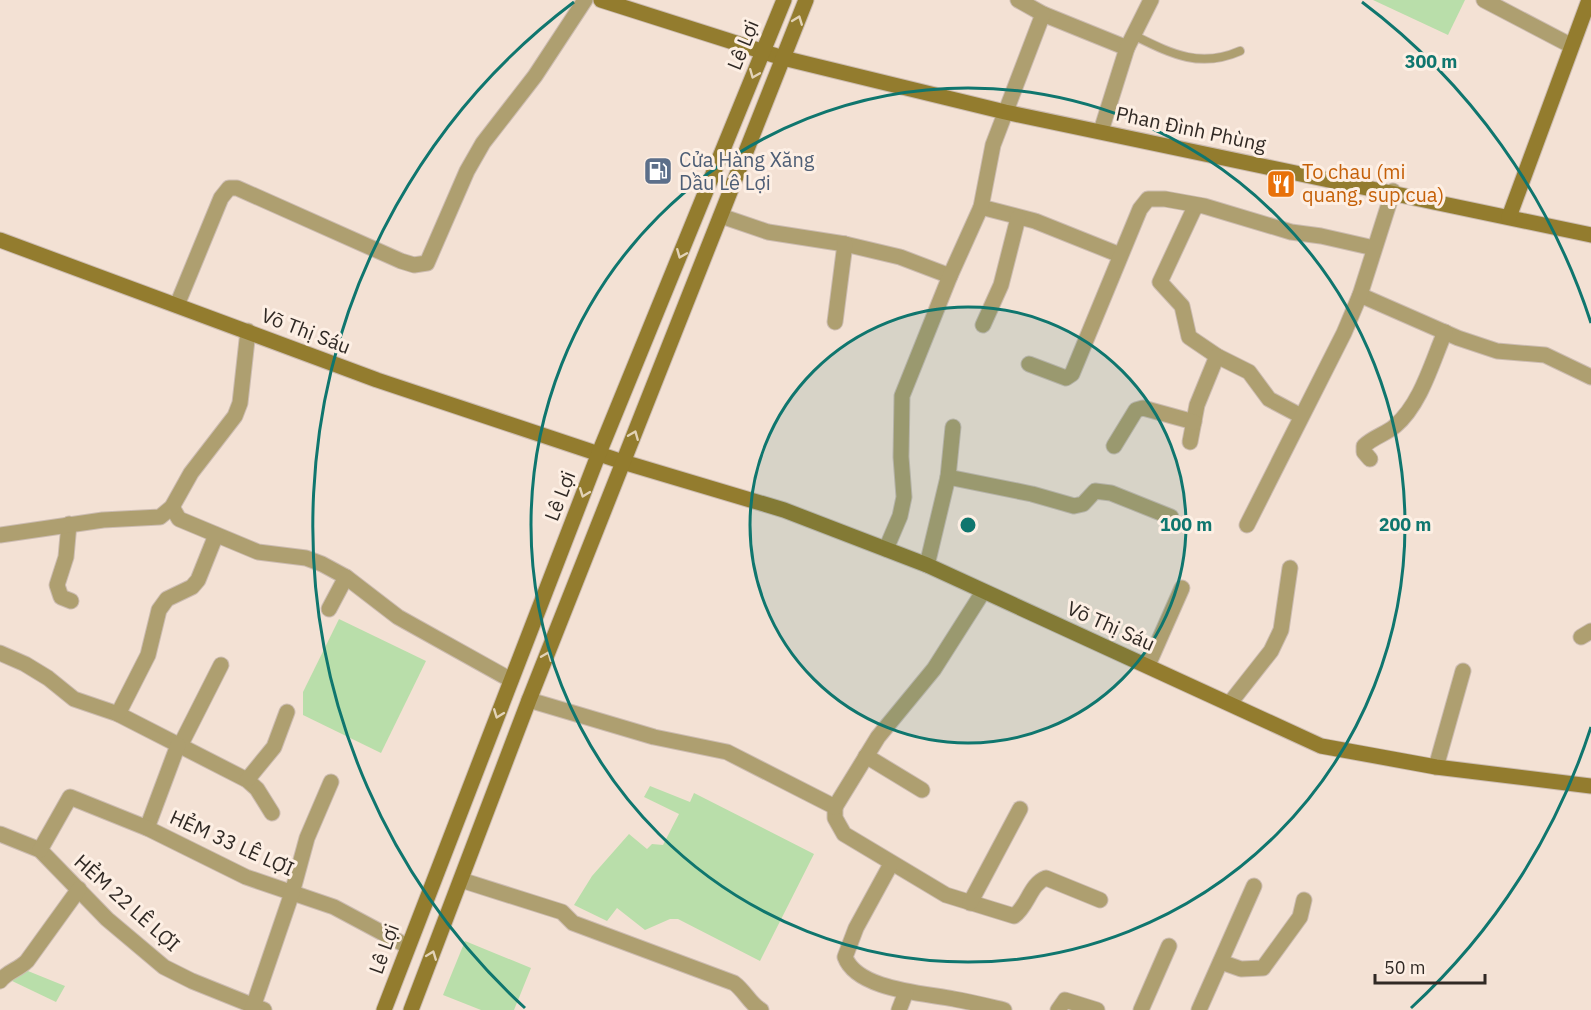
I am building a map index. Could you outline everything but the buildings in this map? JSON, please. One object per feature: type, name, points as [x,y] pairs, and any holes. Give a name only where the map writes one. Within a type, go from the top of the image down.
[{"type":"street","points":[[177,305],[221,198],[229,188],[237,188],[401,261],[414,265],[427,263],[467,171],[483,143],[535,76],[585,0]]},
{"type":"street","points":[[601,0],[763,52]]},
{"type":"street","name":"Lê Lợi","points":[[384,1010],[599,453],[784,0]]},
{"type":"street","points":[[392,989],[413,1004],[529,700],[806,0]]},
{"type":"street","points":[[1018,0],[1043,14],[1130,42]]},
{"type":"street","points":[[1101,131],[1130,42],[1151,0]]},
{"type":"street","points":[[1484,0],[1570,45]]},
{"type":"street","points":[[1509,217],[1570,45],[1589,0]]},
{"type":"street","points":[[886,549],[900,516],[904,497],[901,458],[902,396],[950,276],[981,207],[993,145],[1043,14]]},
{"type":"street","name":"Phan Đình Phùng","points":[[763,52],[1005,112],[1393,191],[1591,235]]},
{"type":"street","points":[[1247,525],[1360,295],[1393,191]]},
{"type":"street","points":[[1029,364],[1069,377],[1140,209],[1148,199],[1165,199],[1198,206],[1291,232],[1322,236],[1374,248]]},
{"type":"street","points":[[1198,206],[1194,209],[1160,282],[1182,306],[1189,337],[1217,356],[1249,372],[1269,399],[1301,416]]},
{"type":"street","points":[[981,207],[1035,221],[1120,255]]},
{"type":"street","points":[[721,216],[768,232],[845,244],[900,257],[950,276]]},
{"type":"street","points":[[983,325],[1001,285],[1018,218]]},
{"type":"street","name":"Võ Thị Sáu","points":[[0,240],[377,380],[624,462],[784,510],[886,549],[927,565],[1148,665],[1321,746],[1436,767],[1591,786]]},
{"type":"street","points":[[835,322],[845,244]]},
{"type":"street","points":[[1360,295],[1445,332],[1497,351],[1545,355],[1591,377]]},
{"type":"street","points":[[0,535],[69,524],[160,517],[172,507],[192,473],[235,416],[241,394],[248,331]]},
{"type":"street","points":[[1370,459],[1364,452],[1364,446],[1395,427],[1414,403],[1445,332]]},
{"type":"street","points":[[1190,442],[1201,395],[1217,356]]},
{"type":"street","points":[[1114,446],[1136,410],[1143,408],[1194,422]]},
{"type":"street","points":[[927,565],[948,477],[953,427]]},
{"type":"street","points":[[948,477],[1032,494],[1074,506],[1083,504],[1095,491],[1111,493],[1172,517]]},
{"type":"street","points":[[172,507],[179,519],[258,552],[306,558],[346,577],[398,616],[511,680]]},
{"type":"street","points":[[69,524],[66,557],[57,585],[61,597],[71,601]]},
{"type":"street","points":[[118,714],[148,655],[159,610],[167,599],[192,587],[198,580],[216,535]]},
{"type":"street","points":[[1230,703],[1271,651],[1281,630],[1290,568]]},
{"type":"street","points":[[329,609],[346,577]]},
{"type":"street","points":[[1148,665],[1182,588]]},
{"type":"street","points":[[983,592],[934,669],[866,756],[836,807],[835,818],[844,834],[891,864],[946,895],[970,903],[1014,916],[1021,911],[1039,881],[1046,878],[1100,900]]},
{"type":"street","points":[[0,653],[33,668],[79,702],[118,714],[247,780],[257,789],[272,813]]},
{"type":"street","points":[[147,828],[179,746],[221,665]]},
{"type":"street","points":[[1436,767],[1463,671]]},
{"type":"street","points":[[529,700],[654,737],[727,752],[836,807]]},
{"type":"street","points":[[247,780],[274,747],[287,712]]},
{"type":"street","points":[[866,756],[922,790]]},
{"type":"street","points":[[256,1009],[307,838],[331,782]]},
{"type":"street","name":"HẺM 33 LÊ LỢI","points":[[40,850],[70,797],[147,828],[246,877],[334,908],[407,946]]},
{"type":"street","points":[[970,903],[1020,809]]},
{"type":"street","name":"HẺM 22 LÊ LỢI","points":[[0,834],[40,850],[107,919],[164,967],[256,1009]]},
{"type":"street","points":[[891,864],[856,928],[845,957],[855,971],[880,984],[906,992],[1004,1010]]},
{"type":"street","points":[[460,880],[562,912],[573,923],[734,983],[746,992],[754,1006],[761,1010]]},
{"type":"street","points":[[1199,1010],[1254,886]]},
{"type":"street","points":[[0,981],[6,973],[21,968],[27,962],[79,889]]},
{"type":"street","points":[[1221,962],[1241,969],[1263,968],[1300,917],[1304,900]]},
{"type":"street","points":[[1141,1010],[1169,946]]},
{"type":"street","points":[[899,1010],[906,992]]},
{"type":"street","points":[[1058,1010],[1065,1000],[1096,1010]]},
{"type":"lane","points":[[1130,42],[1185,58],[1223,58],[1240,51]]},
{"type":"green space","points":[[1373,0],[1465,0],[1448,35]]},
{"type":"green space","points":[[339,619],[426,661],[381,753],[303,715],[303,692]]},
{"type":"green space","points":[[650,786],[690,802],[694,793],[814,854],[760,961],[678,919],[670,919],[645,930],[617,908],[607,921],[574,905],[592,876],[629,834],[647,849],[652,844],[663,845],[679,814],[644,797]]},
{"type":"green space","points":[[465,941],[531,968],[514,1010],[481,1010],[443,995]]},
{"type":"green space","points":[[23,969],[65,986],[56,1002],[10,980]]},
{"type":"place","name":"Cửa Hàng Xăng Dầu Lê Lợi","points":[[658,171]]},
{"type":"place","name":"To chau (mi quang, sup cua)","points":[[1281,184]]}]
